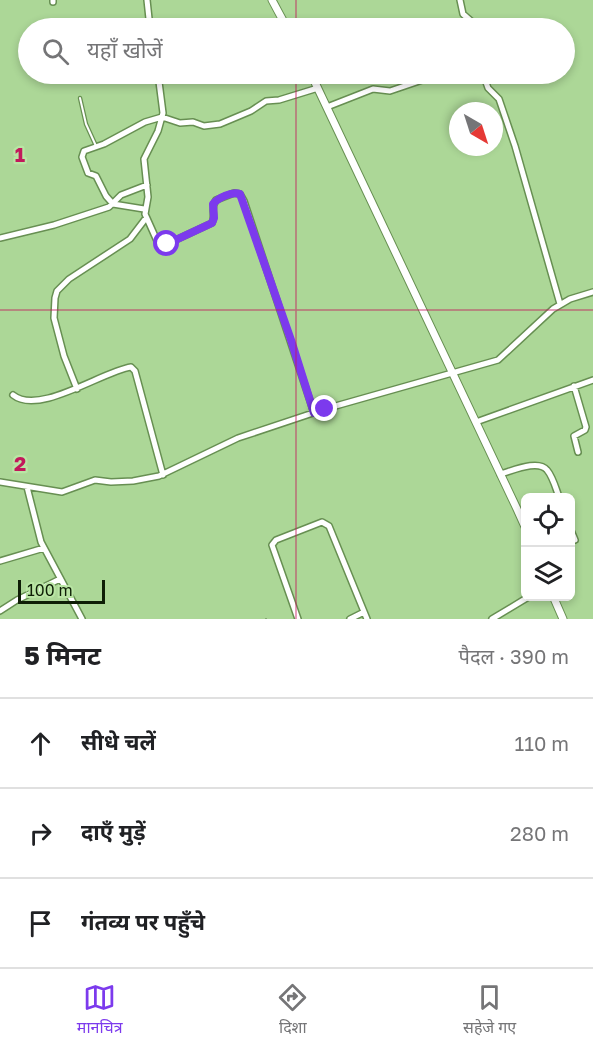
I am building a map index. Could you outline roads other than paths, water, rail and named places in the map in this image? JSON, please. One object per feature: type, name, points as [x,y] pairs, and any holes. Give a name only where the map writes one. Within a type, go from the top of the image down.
[{"type":"street","points":[[147,0],[149,18]]},
{"type":"street","points":[[272,0],[282,18]]},
{"type":"street","points":[[460,0],[463,14],[468,18]]},
{"type":"street","points":[[160,84],[162,117],[158,131],[144,159],[148,197],[144,209],[146,218],[158,243],[167,244],[212,223],[213,204],[216,200],[234,193],[240,194],[248,212],[314,413]]},
{"type":"street","points":[[316,84],[521,520]]},
{"type":"street","points":[[327,107],[373,89],[390,91],[411,84]]},
{"type":"street","points":[[487,84],[499,99],[515,146],[560,304]]},
{"type":"street","points":[[144,209],[113,204],[97,178],[88,173],[82,157],[84,151],[162,117],[180,123],[191,122],[210,126],[251,111],[266,101],[279,100],[318,88]]},
{"type":"street","points":[[0,238],[54,225],[109,207],[121,195],[147,185]]},
{"type":"street","points":[[76,389],[54,318],[57,291],[69,279],[130,238],[146,218]]},
{"type":"street","points":[[0,482],[62,492],[95,480],[111,482],[150,479],[238,438],[503,357],[516,341],[560,304],[593,292]]},
{"type":"street","points":[[13,396],[25,402],[44,399],[76,389],[122,369],[128,367],[134,369],[163,474]]},
{"type":"street","points":[[476,422],[593,380]]},
{"type":"street","points":[[574,387],[586,427],[574,436],[578,452]]},
{"type":"street","points":[[500,474],[528,467],[544,468],[548,471],[557,493]]},
{"type":"street","points":[[27,487],[37,530],[44,548],[82,619]]},
{"type":"street","points":[[298,619],[272,545],[276,540],[322,522],[329,526],[367,619]]},
{"type":"street","points":[[0,561],[44,548]]},
{"type":"street","points":[[0,611],[60,579]]},
{"type":"street","points":[[492,619],[523,601]]},
{"type":"street","points":[[555,601],[563,619]]},
{"type":"street","points":[[350,619],[364,612]]},
{"type":"lane","points":[[80,98],[86,124],[96,147]]}]
